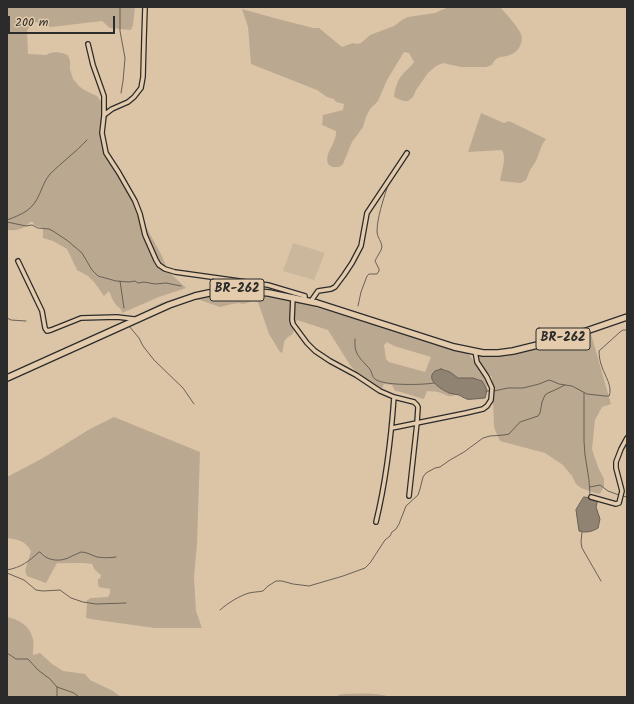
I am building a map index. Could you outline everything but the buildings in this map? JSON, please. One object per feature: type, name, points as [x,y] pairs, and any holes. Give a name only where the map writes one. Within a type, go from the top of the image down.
[{"type":"highway","name":"BR-262","points":[[7,378],[169,305],[195,296],[238,290],[296,297],[454,347],[483,353],[513,351],[566,338],[627,317]]},
{"type":"street","points":[[104,115],[112,109],[128,102],[141,88],[143,78],[146,7]]},
{"type":"street","points":[[88,44],[93,65],[104,96],[102,133],[106,153],[135,202],[140,214],[145,235],[159,265],[165,269],[192,276],[268,286],[296,297],[292,320],[311,348],[380,391],[394,397],[414,402],[418,408],[409,496]]},
{"type":"street","points":[[311,301],[318,291],[335,287],[344,276],[362,246],[367,213],[407,153]]},
{"type":"street","points":[[18,261],[42,311],[45,328],[47,331],[81,318],[117,317],[135,320]]},
{"type":"street","points":[[392,428],[483,409],[490,403],[492,388],[491,384],[477,362],[475,351]]},
{"type":"street","points":[[376,522],[392,428],[394,397]]},
{"type":"street","points":[[591,497],[616,504],[619,503],[622,490],[616,468],[616,462],[627,438]]},
{"type":"shaded area","points":[[7,7],[135,7],[131,30],[110,28],[102,21],[51,27],[36,22],[30,26],[27,31],[28,54],[46,55],[56,52],[68,55],[73,79],[80,87],[97,96],[110,110],[105,124],[105,146],[109,156],[123,175],[141,208],[146,227],[162,256],[167,270],[186,288],[159,297],[122,313],[114,302],[109,291],[104,296],[88,276],[77,270],[67,249],[53,241],[43,238],[43,228],[34,225],[33,222],[30,222],[20,229],[7,230]]},
{"type":"shaded area","points":[[450,7],[500,7],[520,32],[522,39],[520,46],[513,54],[500,57],[492,65],[486,67],[461,67],[443,63],[436,66],[428,73],[413,97],[408,101],[403,101],[394,97],[399,80],[414,62],[409,53],[404,52],[387,80],[378,101],[370,109],[363,127],[352,142],[343,164],[339,167],[332,167],[328,164],[327,160],[328,153],[336,136],[336,131],[322,125],[323,115],[343,110],[344,104],[336,102],[334,99],[327,97],[317,90],[251,64],[248,27],[242,9],[313,28],[319,28],[342,47],[353,43],[361,43],[370,35],[394,26],[408,17],[435,13]]},
{"type":"shaded area","points":[[481,113],[504,123],[509,121],[546,139],[526,180],[521,183],[500,181],[504,161],[502,150],[468,152]]},
{"type":"shaded area","points":[[293,243],[325,253],[314,280],[283,271]]},
{"type":"shaded area","points":[[221,288],[246,289],[273,294],[440,345],[467,351],[487,382],[487,390],[482,381],[469,378],[458,378],[450,372],[441,369],[435,372],[445,390],[458,394],[449,396],[438,392],[427,391],[424,399],[395,391],[392,385],[384,384],[380,393],[360,376],[350,365],[328,330],[297,320],[293,333],[285,340],[282,353],[280,352],[269,334],[258,302],[254,301],[220,307],[200,300],[193,300],[148,310],[161,303],[199,291]],"holes":[[[387,342],[394,346],[431,357],[425,372],[389,362],[386,359],[384,345]]]},
{"type":"shaded area","points":[[589,327],[611,404],[602,407],[595,420],[592,449],[604,479],[604,486],[600,494],[581,488],[576,484],[572,476],[563,465],[545,453],[500,441],[494,425],[492,377],[475,357],[482,352],[504,351]]},
{"type":"shaded area","points":[[441,369],[450,372],[458,378],[473,378],[482,381],[487,390],[485,398],[468,399],[443,390],[433,381],[432,378],[432,374],[435,371]]},
{"type":"shaded area","points":[[114,417],[200,452],[197,544],[194,577],[196,611],[202,628],[155,628],[86,618],[86,601],[91,598],[108,597],[110,593],[110,589],[99,587],[98,579],[100,579],[101,575],[95,570],[92,564],[57,563],[46,583],[27,576],[25,571],[31,551],[28,547],[21,541],[7,538],[7,477],[43,458],[90,429]]},
{"type":"shaded area","points":[[584,497],[598,499],[596,507],[600,519],[598,528],[586,532],[579,531],[576,510]]},
{"type":"shaded area","points":[[7,617],[20,621],[32,634],[33,655],[40,653],[52,664],[63,671],[85,674],[90,680],[113,691],[121,697],[7,697]]},
{"type":"shaded area","points":[[373,694],[390,697],[338,697],[338,695]]},
{"type":"waterway","points":[[120,7],[120,31],[125,58],[121,93]]},
{"type":"waterway","points":[[7,220],[27,211],[34,204],[50,174],[87,140]]},
{"type":"waterway","points":[[358,306],[367,276],[369,274],[377,274],[379,271],[375,261],[382,247],[377,234],[377,227],[380,210],[387,188]]},
{"type":"waterway","points":[[7,222],[26,226],[32,225],[38,228],[53,231],[82,253],[92,270],[98,276],[116,281],[135,281],[138,283],[144,282],[155,284],[166,283],[181,286]]},
{"type":"waterway","points":[[120,281],[124,308]]},
{"type":"waterway","points":[[7,318],[11,320],[26,321]]},
{"type":"waterway","points":[[129,326],[154,360],[183,388],[194,404]]},
{"type":"waterway","points":[[494,391],[508,388],[523,388],[549,380],[559,384],[572,386],[587,394],[609,396],[610,389],[599,357],[599,351],[620,332],[627,330]]},
{"type":"waterway","points":[[355,339],[357,354],[370,370],[375,379],[394,384],[434,383]]},
{"type":"waterway","points":[[220,610],[241,596],[263,591],[276,581],[309,586],[365,568],[385,540],[396,529],[406,506],[418,495],[423,477],[426,473],[440,467],[483,438],[509,434],[520,422],[538,416],[545,395],[565,385]]},
{"type":"waterway","points":[[584,393],[584,441],[590,495]]},
{"type":"waterway","points":[[590,487],[600,485],[608,491],[619,495]]},
{"type":"waterway","points":[[623,496],[627,497]]},
{"type":"waterway","points":[[582,532],[582,548],[601,581]]},
{"type":"waterway","points":[[7,570],[24,564],[39,552],[47,558],[55,560],[68,558],[81,552],[97,557],[116,557]]},
{"type":"waterway","points":[[7,573],[24,580],[36,590],[60,590],[71,598],[83,602],[96,604],[126,603]]},
{"type":"waterway","points":[[7,653],[16,659],[28,659],[57,687],[74,693],[79,697]]},
{"type":"waterway","points":[[57,687],[57,697]]}]
